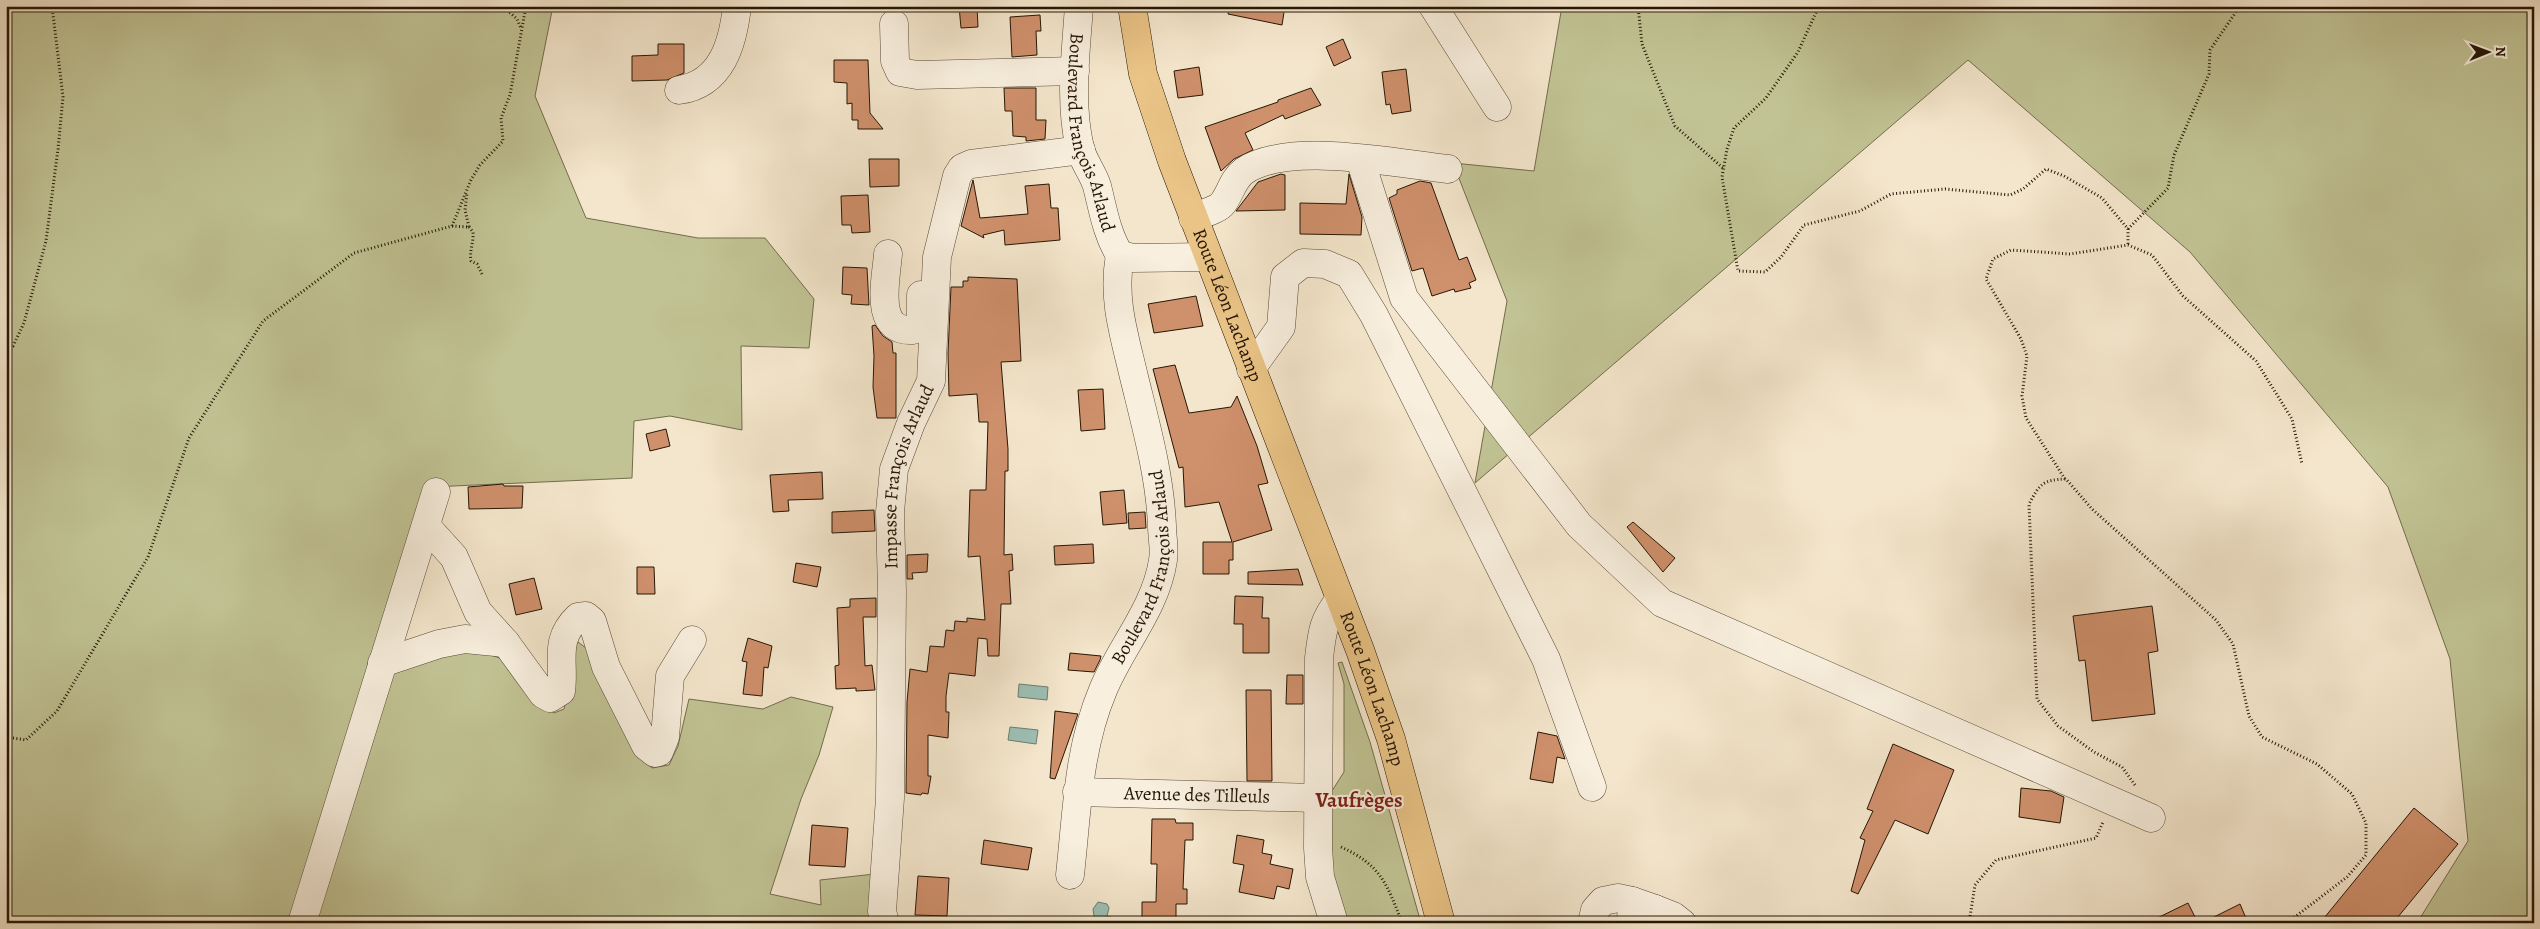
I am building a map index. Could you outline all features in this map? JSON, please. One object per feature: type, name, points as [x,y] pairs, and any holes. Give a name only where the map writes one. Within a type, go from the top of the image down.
[{"type":"main road","name":"Route Léon Lachamp","points":[[1132,6],[1143,74],[1192,218],[1340,599],[1390,739],[1441,923]]},
{"type":"street","points":[[679,90],[692,88],[712,73],[725,58],[735,25],[737,6]]},
{"type":"street","name":"Boulevard François Arlaud","points":[[1079,6],[1075,71],[1076,124],[1080,150],[1094,175],[1112,244],[1120,255],[1133,258],[1208,257]]},
{"type":"street","points":[[1433,6],[1497,108]]},
{"type":"street","points":[[894,24],[894,61],[900,72],[917,75],[1075,71]]},
{"type":"street","name":"Impasse François Arlaud","points":[[884,917],[892,699],[890,512],[894,469],[911,423],[931,381],[937,257],[957,176],[962,168],[971,164],[1080,150]]},
{"type":"street","points":[[1192,218],[1222,204],[1233,182],[1244,171],[1274,158],[1313,154],[1448,169]]},
{"type":"street","points":[[1360,159],[1404,298],[1579,525],[1662,603],[2151,818]]},
{"type":"street","points":[[888,254],[885,313],[894,327],[902,331],[913,330],[920,323],[922,269],[926,261],[937,257]]},
{"type":"street","name":"Boulevard François Arlaud","points":[[1070,875],[1077,792],[1084,748],[1103,689],[1138,625],[1156,586],[1163,559],[1161,499],[1122,332],[1116,280],[1120,255]]},
{"type":"street","points":[[1251,370],[1281,327],[1285,278],[1303,263],[1324,264],[1349,274],[1378,324],[1546,659],[1592,787]]},
{"type":"street","points":[[302,923],[436,492]]},
{"type":"street","points":[[426,526],[454,557],[478,612],[506,644],[537,687],[550,698],[561,692],[560,653],[563,637],[578,617],[586,616],[592,621],[606,667],[646,746],[655,753],[659,752],[665,737],[670,676],[692,640]]},
{"type":"street","name":"Route Léon Lachamp","points":[[1334,923],[1320,877],[1317,795],[1319,658],[1323,627],[1328,614],[1340,599]]},
{"type":"street","points":[[382,662],[439,644],[465,639],[506,644]]},
{"type":"street","name":"Avenue des Tilleuls","points":[[1077,792],[1317,795]]},
{"type":"street","points":[[1592,923],[1595,910],[1603,901],[1618,898],[1644,914],[1673,916],[1682,923]]},
{"type":"path","points":[[6,348],[13,346],[24,324],[47,232],[63,97],[52,6]]},
{"type":"path","points":[[480,6],[488,10],[507,10],[512,6]]},
{"type":"path","points":[[452,226],[467,189],[480,165],[503,141],[501,118],[510,95],[526,6]]},
{"type":"path","points":[[1638,6],[1642,44],[1675,126],[1724,168]]},
{"type":"path","points":[[1819,6],[1798,52],[1766,98],[1734,128],[1726,149],[1722,178],[1738,271],[1765,272],[1781,258],[1804,225],[1860,211],[1891,194],[1946,189],[2010,195],[2023,189],[2046,168],[2102,198],[2128,229],[2128,245]]},
{"type":"path","points":[[2128,229],[2168,188],[2174,155],[2209,74],[2210,50],[2240,6]]},
{"type":"path","points":[[507,10],[517,19],[521,28]]},
{"type":"path","points":[[467,189],[465,210],[474,240],[470,255],[471,261],[477,264],[482,276]]},
{"type":"path","points":[[6,737],[26,740],[57,711],[148,557],[189,438],[263,321],[354,253],[452,226],[469,227]]},
{"type":"path","points":[[2287,923],[2347,877],[2366,855],[2366,822],[2352,794],[2317,764],[2262,737],[2248,716],[2233,644],[2216,620],[2092,509],[2066,479],[2026,418],[2022,396],[2027,356],[2021,339],[1986,279],[1993,259],[2011,250],[2070,254],[2128,245],[2152,255],[2182,296],[2256,361],[2292,420],[2302,464]]},
{"type":"path","points":[[2066,479],[2049,480],[2038,486],[2029,504],[2037,699],[2058,726],[2094,752],[2122,767],[2139,789],[2151,818]]},
{"type":"path","points":[[1969,923],[1975,885],[1996,860],[2096,838],[2112,801]]},
{"type":"path","points":[[1318,837],[1351,852],[1381,874],[1402,923]]},
{"type":"green space","points":[[6,6],[553,6],[535,96],[586,218],[698,238],[765,238],[814,299],[809,348],[741,346],[742,430],[670,416],[634,421],[632,478],[431,487],[376,666],[472,648],[505,660],[539,703],[554,713],[564,709],[569,690],[568,657],[578,642],[590,651],[635,752],[652,768],[669,765],[678,746],[689,699],[763,709],[791,697],[833,707],[819,755],[801,799],[770,894],[821,905],[820,880],[875,874],[873,923],[6,923]]},
{"type":"green space","points":[[1562,6],[2534,6],[2534,923],[2417,923],[2468,841],[2450,659],[2388,487],[2190,252],[1968,60],[1475,483],[1507,301],[1453,163],[1534,171]]},
{"type":"green space","points":[[1342,662],[1370,742],[1421,923],[1348,923],[1342,914],[1330,871],[1330,794],[1344,772],[1344,684],[1338,663]]},
{"type":"water","points":[[1019,684],[1048,687],[1047,700],[1018,697]]},
{"type":"water","points":[[1010,727],[1038,730],[1036,744],[1008,740]]},
{"type":"water","points":[[1098,902],[1107,904],[1109,908],[1107,916],[1114,918],[1116,923],[1095,923],[1093,909]]},
{"type":"building","points":[[959,6],[977,6],[978,27],[961,28]]},
{"type":"building","points":[[1229,6],[1285,6],[1282,25],[1228,14]]},
{"type":"building","points":[[1040,15],[1041,31],[1036,31],[1037,55],[1012,57],[1010,17]]},
{"type":"building","points":[[1343,39],[1351,58],[1334,66],[1326,47]]},
{"type":"building","points":[[658,44],[684,44],[684,73],[667,80],[632,81],[632,56],[658,55]]},
{"type":"building","points":[[834,60],[868,60],[870,113],[883,129],[858,129],[858,120],[852,120],[852,103],[847,104],[847,83],[834,82]]},
{"type":"building","points":[[1199,67],[1203,95],[1178,98],[1174,71]]},
{"type":"building","points":[[1406,69],[1411,111],[1392,114],[1390,104],[1386,105],[1382,72]]},
{"type":"building","points":[[1004,88],[1036,88],[1036,120],[1046,120],[1045,139],[1026,141],[1026,137],[1013,136],[1012,111],[1005,111]]},
{"type":"building","points":[[1311,88],[1321,105],[1285,119],[1283,115],[1245,133],[1253,150],[1234,159],[1221,171],[1205,127],[1278,102],[1278,100]]},
{"type":"building","points":[[869,159],[899,159],[899,186],[870,187]]},
{"type":"building","points":[[1281,174],[1285,175],[1285,210],[1236,211],[1258,182]]},
{"type":"building","points":[[1349,174],[1362,217],[1361,235],[1300,234],[1300,203],[1346,204]]},
{"type":"building","points":[[973,180],[980,218],[1028,214],[1025,186],[1049,184],[1051,208],[1058,208],[1060,240],[1005,245],[1004,230],[983,235],[984,238],[961,226]]},
{"type":"building","points":[[1420,181],[1431,183],[1459,260],[1467,257],[1476,280],[1469,283],[1471,288],[1455,292],[1454,289],[1432,296],[1423,268],[1412,271],[1389,198],[1397,194],[1397,190]]},
{"type":"building","points":[[868,195],[870,232],[852,233],[851,225],[842,225],[841,196]]},
{"type":"building","points":[[843,267],[867,268],[869,305],[851,304],[852,295],[842,294]]},
{"type":"building","points":[[968,277],[1017,279],[1021,361],[1001,362],[1008,449],[1008,471],[1005,471],[1004,555],[1012,554],[1013,570],[1009,571],[1011,604],[1001,604],[999,656],[988,656],[987,639],[978,638],[975,676],[949,673],[946,696],[946,712],[949,712],[948,738],[928,735],[928,776],[931,776],[928,794],[922,793],[921,795],[906,793],[907,702],[910,669],[927,672],[930,646],[944,647],[946,630],[954,631],[955,621],[967,622],[967,618],[985,620],[980,556],[968,557],[970,490],[986,490],[988,422],[979,422],[977,394],[949,396],[948,353],[951,287],[963,287],[963,281],[968,281]]},
{"type":"building","points":[[1196,296],[1203,326],[1154,333],[1148,304]]},
{"type":"building","points":[[875,325],[883,336],[892,342],[893,353],[896,353],[896,418],[877,418],[873,387],[874,356],[872,326]]},
{"type":"building","points":[[1175,365],[1189,413],[1231,407],[1237,396],[1257,446],[1268,483],[1258,485],[1272,530],[1233,542],[1233,560],[1229,560],[1229,574],[1203,574],[1203,542],[1232,542],[1219,502],[1185,507],[1183,467],[1179,468],[1153,369]]},
{"type":"building","points":[[1103,389],[1105,429],[1081,431],[1078,390]]},
{"type":"building","points":[[666,429],[670,446],[650,451],[646,434]]},
{"type":"building","points":[[822,472],[823,499],[788,500],[789,511],[773,512],[770,475]]},
{"type":"building","points":[[503,484],[504,486],[523,486],[522,508],[469,509],[468,487]]},
{"type":"building","points":[[1124,490],[1127,523],[1103,525],[1100,492]]},
{"type":"building","points":[[874,510],[875,531],[832,533],[832,512]]},
{"type":"building","points":[[1145,512],[1146,528],[1129,529],[1128,513]]},
{"type":"building","points":[[1633,522],[1675,558],[1663,572],[1627,527]]},
{"type":"building","points":[[1093,544],[1094,563],[1055,565],[1054,546]]},
{"type":"building","points":[[928,554],[927,572],[912,573],[913,579],[907,579],[907,555]]},
{"type":"building","points":[[796,563],[821,567],[817,587],[793,582]]},
{"type":"building","points":[[637,567],[654,567],[655,594],[637,594]]},
{"type":"building","points":[[1298,569],[1303,585],[1248,584],[1248,572]]},
{"type":"building","points":[[534,578],[542,609],[516,615],[509,584]]},
{"type":"building","points":[[1235,596],[1263,597],[1262,618],[1269,618],[1269,653],[1243,653],[1243,624],[1234,624]]},
{"type":"building","points":[[876,598],[876,617],[863,617],[865,666],[872,665],[875,690],[856,691],[856,688],[836,689],[835,666],[839,665],[837,608],[850,607],[850,599]]},
{"type":"building","points":[[2152,606],[2158,651],[2148,653],[2155,714],[2092,721],[2085,660],[2079,661],[2073,616]]},
{"type":"building","points":[[748,638],[772,646],[768,668],[764,667],[762,696],[743,694],[747,662],[742,661]]},
{"type":"building","points":[[1070,653],[1101,656],[1094,672],[1068,670]]},
{"type":"building","points":[[1287,675],[1303,675],[1303,704],[1286,704]]},
{"type":"building","points":[[1246,690],[1271,690],[1272,781],[1247,781]]},
{"type":"building","points":[[1055,711],[1078,714],[1055,779],[1050,778]]},
{"type":"building","points":[[1538,732],[1557,736],[1565,759],[1557,757],[1553,783],[1530,779]]},
{"type":"building","points":[[1893,744],[1954,770],[1928,834],[1895,820],[1858,894],[1851,891],[1865,840],[1860,838],[1873,811],[1867,809]]},
{"type":"building","points":[[2021,788],[2051,791],[2064,797],[2060,823],[2019,817]]},
{"type":"building","points":[[2414,808],[2458,844],[2393,923],[2320,923]]},
{"type":"building","points":[[1152,819],[1175,819],[1176,823],[1193,823],[1193,840],[1185,840],[1183,889],[1187,889],[1187,904],[1176,904],[1176,923],[1142,923],[1142,902],[1156,902],[1157,864],[1151,864]]},
{"type":"building","points":[[812,825],[848,828],[845,867],[809,865]]},
{"type":"building","points":[[1237,835],[1264,840],[1262,853],[1272,855],[1270,864],[1293,869],[1289,889],[1277,886],[1274,899],[1239,892],[1244,865],[1233,863]]},
{"type":"building","points":[[984,840],[1032,848],[1028,870],[981,864]]},
{"type":"building","points":[[918,876],[949,878],[947,916],[915,915]]},
{"type":"building","points":[[2188,903],[2198,923],[2147,923]]},
{"type":"building","points":[[2240,904],[2248,923],[2202,923]]},
{"type":"district","name":"Vaufrèges","points":[[1359,800]]}]
